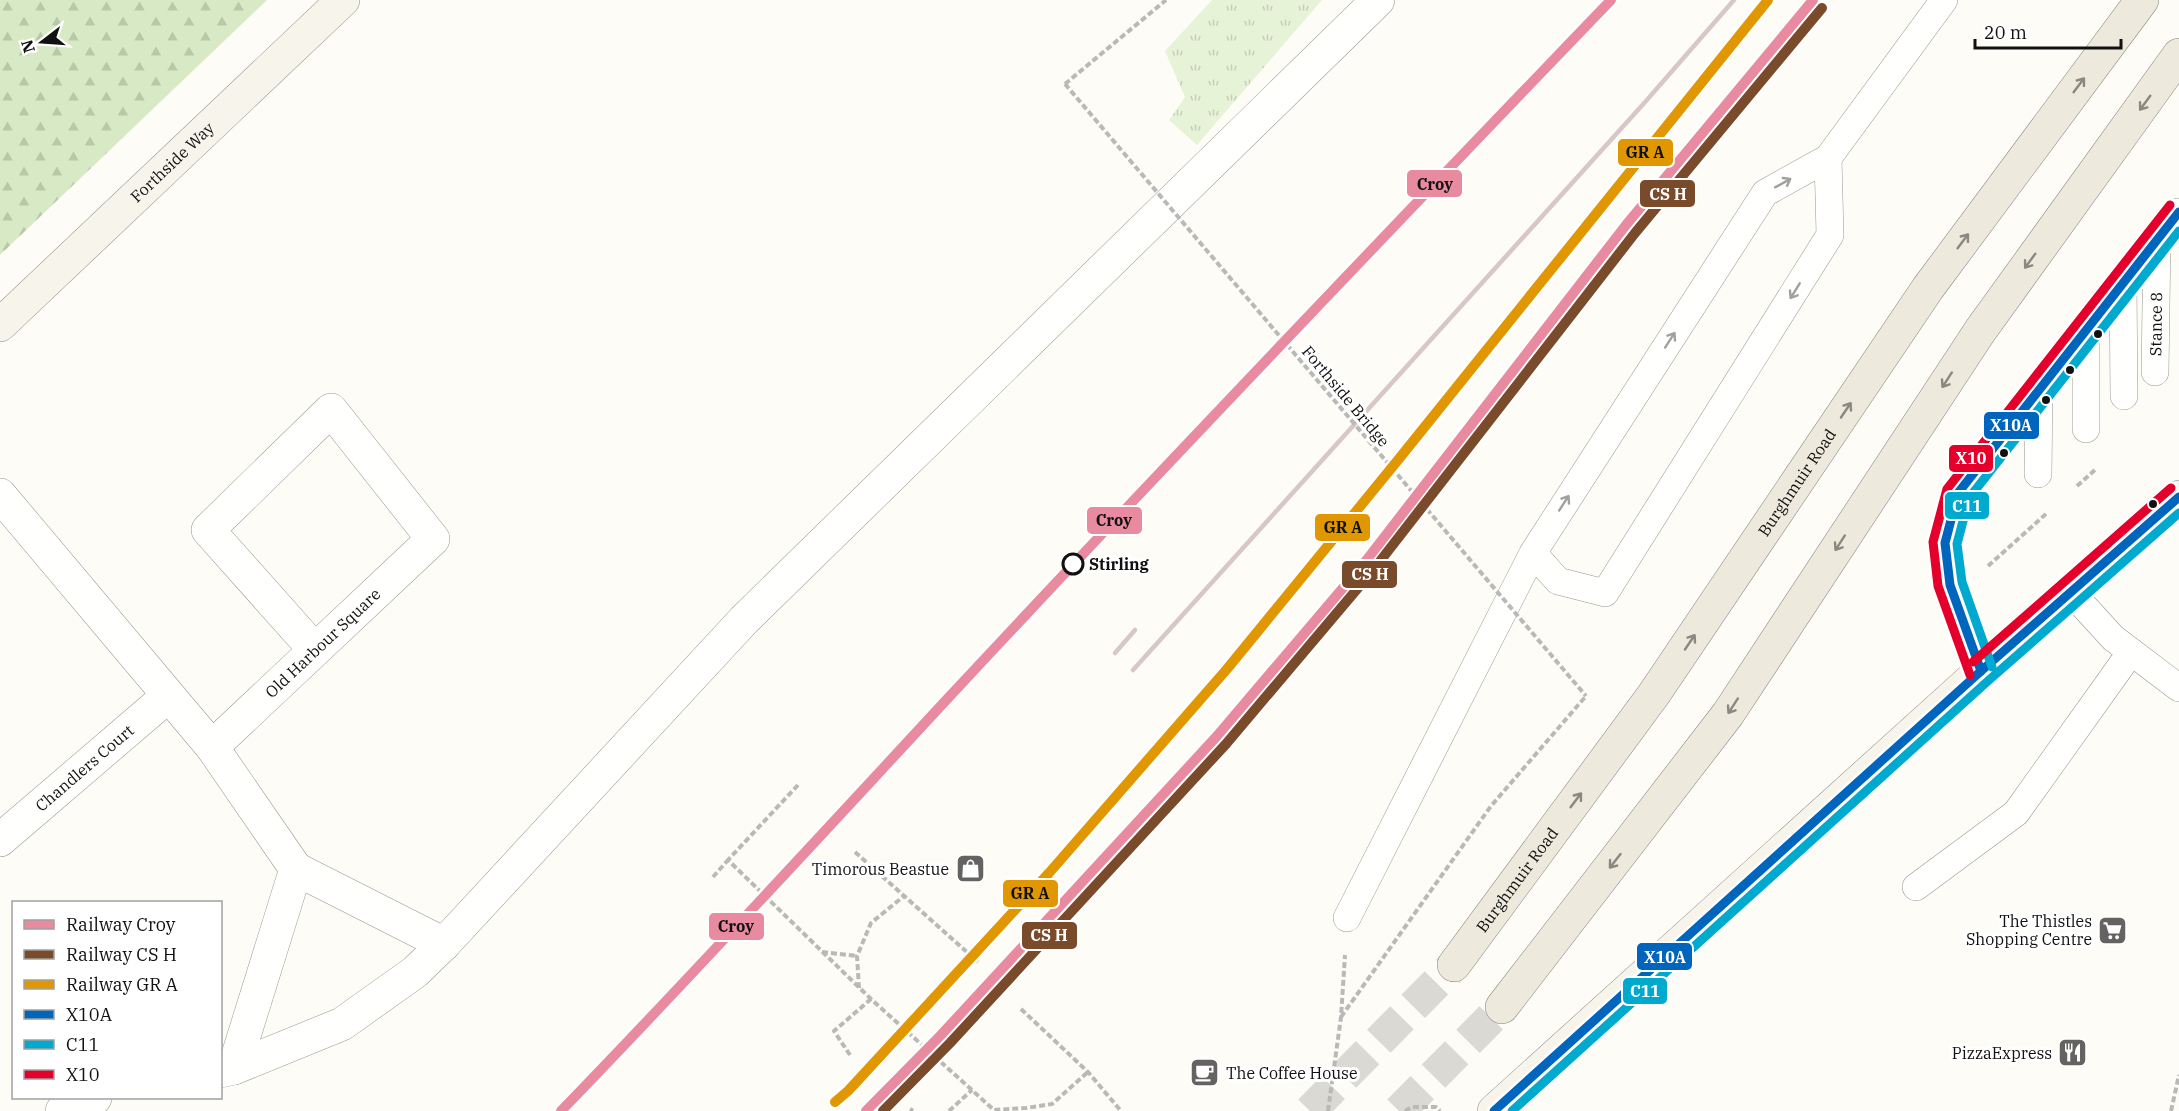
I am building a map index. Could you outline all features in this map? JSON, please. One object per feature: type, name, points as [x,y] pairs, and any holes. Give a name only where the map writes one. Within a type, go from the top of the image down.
[{"type":"main road","name":"Forthside Way","points":[[0,326],[343,0]]},
{"type":"main road","name":"Burghmuir Road","points":[[1454,965],[1654,694],[1928,288],[2142,0]]},
{"type":"main road","points":[[1502,1007],[1728,714],[1980,331],[2179,55]]},
{"type":"main road","points":[[1494,1111],[1981,671],[2179,497]]},
{"type":"street","points":[[227,1070],[342,1024],[415,972],[444,944],[744,620],[1378,0]]},
{"type":"street","name":"Old Harbour Square","points":[[212,747],[433,539],[331,410],[208,530],[315,650]]},
{"type":"street","points":[[0,495],[212,747],[296,869],[444,944]]},
{"type":"street","name":"Chandlers Court","points":[[0,840],[168,696]]},
{"type":"street","points":[[227,1070],[296,869]]},
{"type":"street","points":[[62,1111],[92,1099]]},
{"type":"lane","points":[[1347,918],[1533,552],[1765,193],[1828,158],[1944,0]]},
{"type":"lane","points":[[1533,552],[1558,581],[1605,592],[1830,235],[1828,158]]},
{"type":"lane","points":[[1981,671],[1950,585],[1945,543],[1958,493],[2179,212]]},
{"type":"lane","name":"Stance 8","points":[[2155,372],[2157,240]]},
{"type":"lane","points":[[2123,283],[2124,396]]},
{"type":"lane","points":[[2086,330],[2086,429]]},
{"type":"lane","points":[[2038,474],[2039,390]]},
{"type":"lane","points":[[2071,592],[2114,638],[2179,688]]},
{"type":"lane","points":[[1916,887],[2016,813],[2131,652]]},
{"type":"path","name":"Forthside Bridge","points":[[1166,0],[1065,84],[1586,696],[1491,806],[1341,1017]]},
{"type":"path","points":[[713,877],[798,785]]},
{"type":"path","points":[[855,852],[978,962]]},
{"type":"path","points":[[728,860],[859,988],[994,1110],[1052,1104],[1088,1072]]},
{"type":"path","points":[[859,988],[856,956],[871,923],[904,896]]},
{"type":"path","points":[[1328,1111],[1341,1017],[1347,918]]},
{"type":"path","points":[[821,952],[856,956]]},
{"type":"path","points":[[850,1055],[834,1031],[871,999]]},
{"type":"path","points":[[1021,1009],[1088,1072],[1121,1111]]},
{"type":"path","points":[[2171,1111],[2179,1075]]},
{"type":"path","points":[[949,1111],[972,1090]]},
{"type":"path","points":[[1405,1111],[1412,1107],[1436,1107],[1440,1111]]},
{"type":"green space","points":[[0,0],[267,0],[0,255]]},
{"type":"green space","points":[[1212,0],[1322,0],[1197,145],[1169,120],[1185,97],[1165,51]]},
{"type":"tunnel","points":[[1310,1111],[1454,965]]},
{"type":"tunnel","points":[[1399,1111],[1502,1007]]},
{"type":"railway","points":[[1133,670],[1646,101],[1734,0]]},
{"type":"railway","points":[[1115,653],[1135,630]]},
{"type":"rail line","name":"Croy","points":[[561,1111],[708,957],[1114,521],[1611,0]]},
{"type":"rail line","name":"Croy","points":[[866,1111],[941,1035],[1217,736],[1365,562],[1626,225],[1813,0]]},
{"type":"transit line","points":[[835,1102],[848,1091],[1049,873],[1227,669],[1768,0]]},
{"type":"transit line","points":[[883,1111],[950,1043],[1226,744],[1374,569],[1635,233],[1822,8]]},
{"type":"transit line","name":"X10","points":[[1970,675],[1938,586],[1933,542],[1947,489],[2170,205]]},
{"type":"transit line","name":"X10A","points":[[1981,671],[1950,585],[1945,543],[1958,493],[2179,212]]},
{"type":"transit line","name":"C11","points":[[1992,667],[1962,582],[1957,544],[1969,498],[2179,231]]},
{"type":"transit line","name":"X10","points":[[1973,662],[2171,488]]},
{"type":"transit line","name":"X10A","points":[[1494,1111],[1981,671],[2179,497]]},
{"type":"transit line","name":"C11","points":[[1512,1111],[1989,680],[2179,513]]},
{"type":"place","name":"Stirling","points":[[1073,564]]},
{"type":"place","name":"Timorous Beastue","points":[[970,869]]},
{"type":"place","name":"The Thistles Shopping Centre","points":[[2113,930]]},
{"type":"place","name":"PizzaExpress","points":[[2073,1053]]},
{"type":"place","name":"The Coffee House","points":[[1205,1073]]}]
